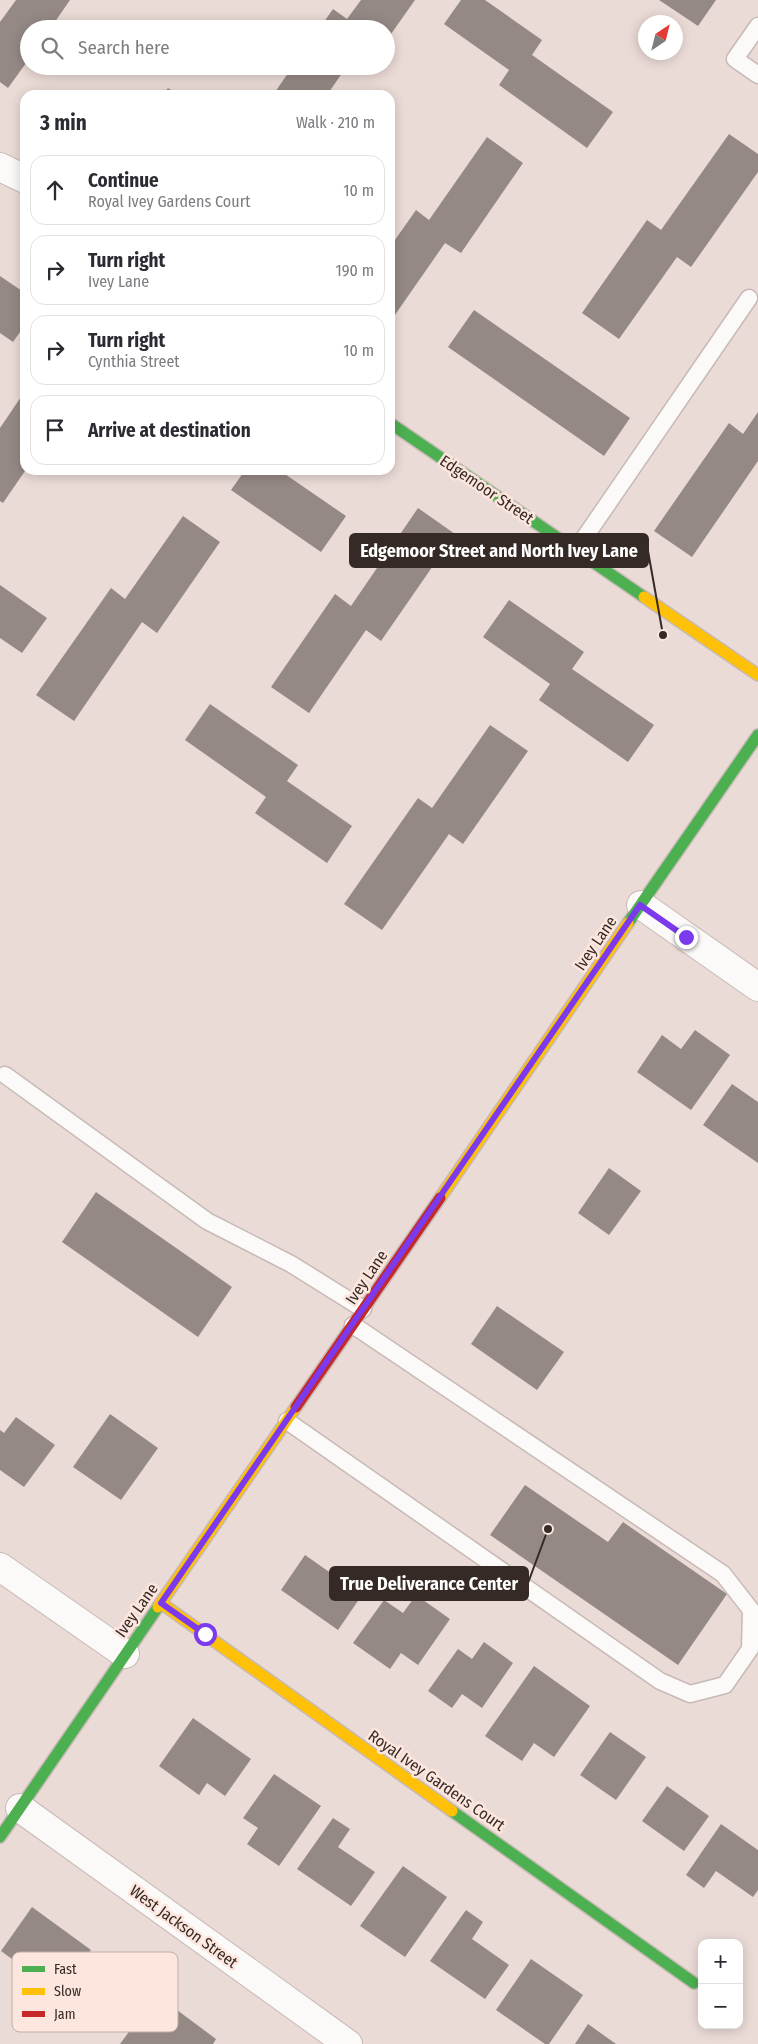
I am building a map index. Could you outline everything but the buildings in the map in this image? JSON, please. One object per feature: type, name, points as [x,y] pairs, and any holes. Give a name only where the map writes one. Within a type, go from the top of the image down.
[{"type":"street","points":[[0,167],[20,177]]},
{"type":"street","name":"Edgemoor Street","points":[[395,426],[758,675]]},
{"type":"street","name":"Ivey Lane","points":[[0,1837],[758,735]]},
{"type":"street","points":[[640,905],[758,987]]},
{"type":"street","points":[[0,1568],[125,1654]]},
{"type":"street","name":"Royal Ivey Gardens Court","points":[[161,1603],[694,1983]]},
{"type":"street","name":"West Jackson Street","points":[[20,1808],[348,2044]]},
{"type":"lane","points":[[758,26],[735,59],[758,75]]},
{"type":"lane","points":[[576,550],[749,298]]},
{"type":"lane","points":[[6,1075],[207,1220],[290,1264],[363,1310]]},
{"type":"lane","points":[[287,1421],[660,1681],[690,1694],[725,1685],[750,1649],[751,1610],[723,1574],[353,1325]]},
{"type":"traffic: fast","points":[[395,426],[644,597]]},
{"type":"traffic: fast","points":[[628,923],[758,735]]},
{"type":"traffic: fast","points":[[0,1837],[158,1607]]},
{"type":"traffic: fast","points":[[452,1811],[694,1983]]},
{"type":"traffic: slow","points":[[644,597],[758,675]]},
{"type":"traffic: slow","points":[[440,1198],[628,923]]},
{"type":"traffic: slow","points":[[158,1607],[296,1407]]},
{"type":"traffic: slow","points":[[161,1603],[452,1811]]},
{"type":"traffic: jam","points":[[296,1407],[440,1198]]},
{"type":"place","name":"Edgemoor Street and North Ivey Lane","points":[[663,635]]},
{"type":"place","name":"True Deliverance Center","points":[[548,1529]]},
{"type":"route","points":[[205,1634],[161,1603],[530,1068],[640,905],[686,937]]}]
